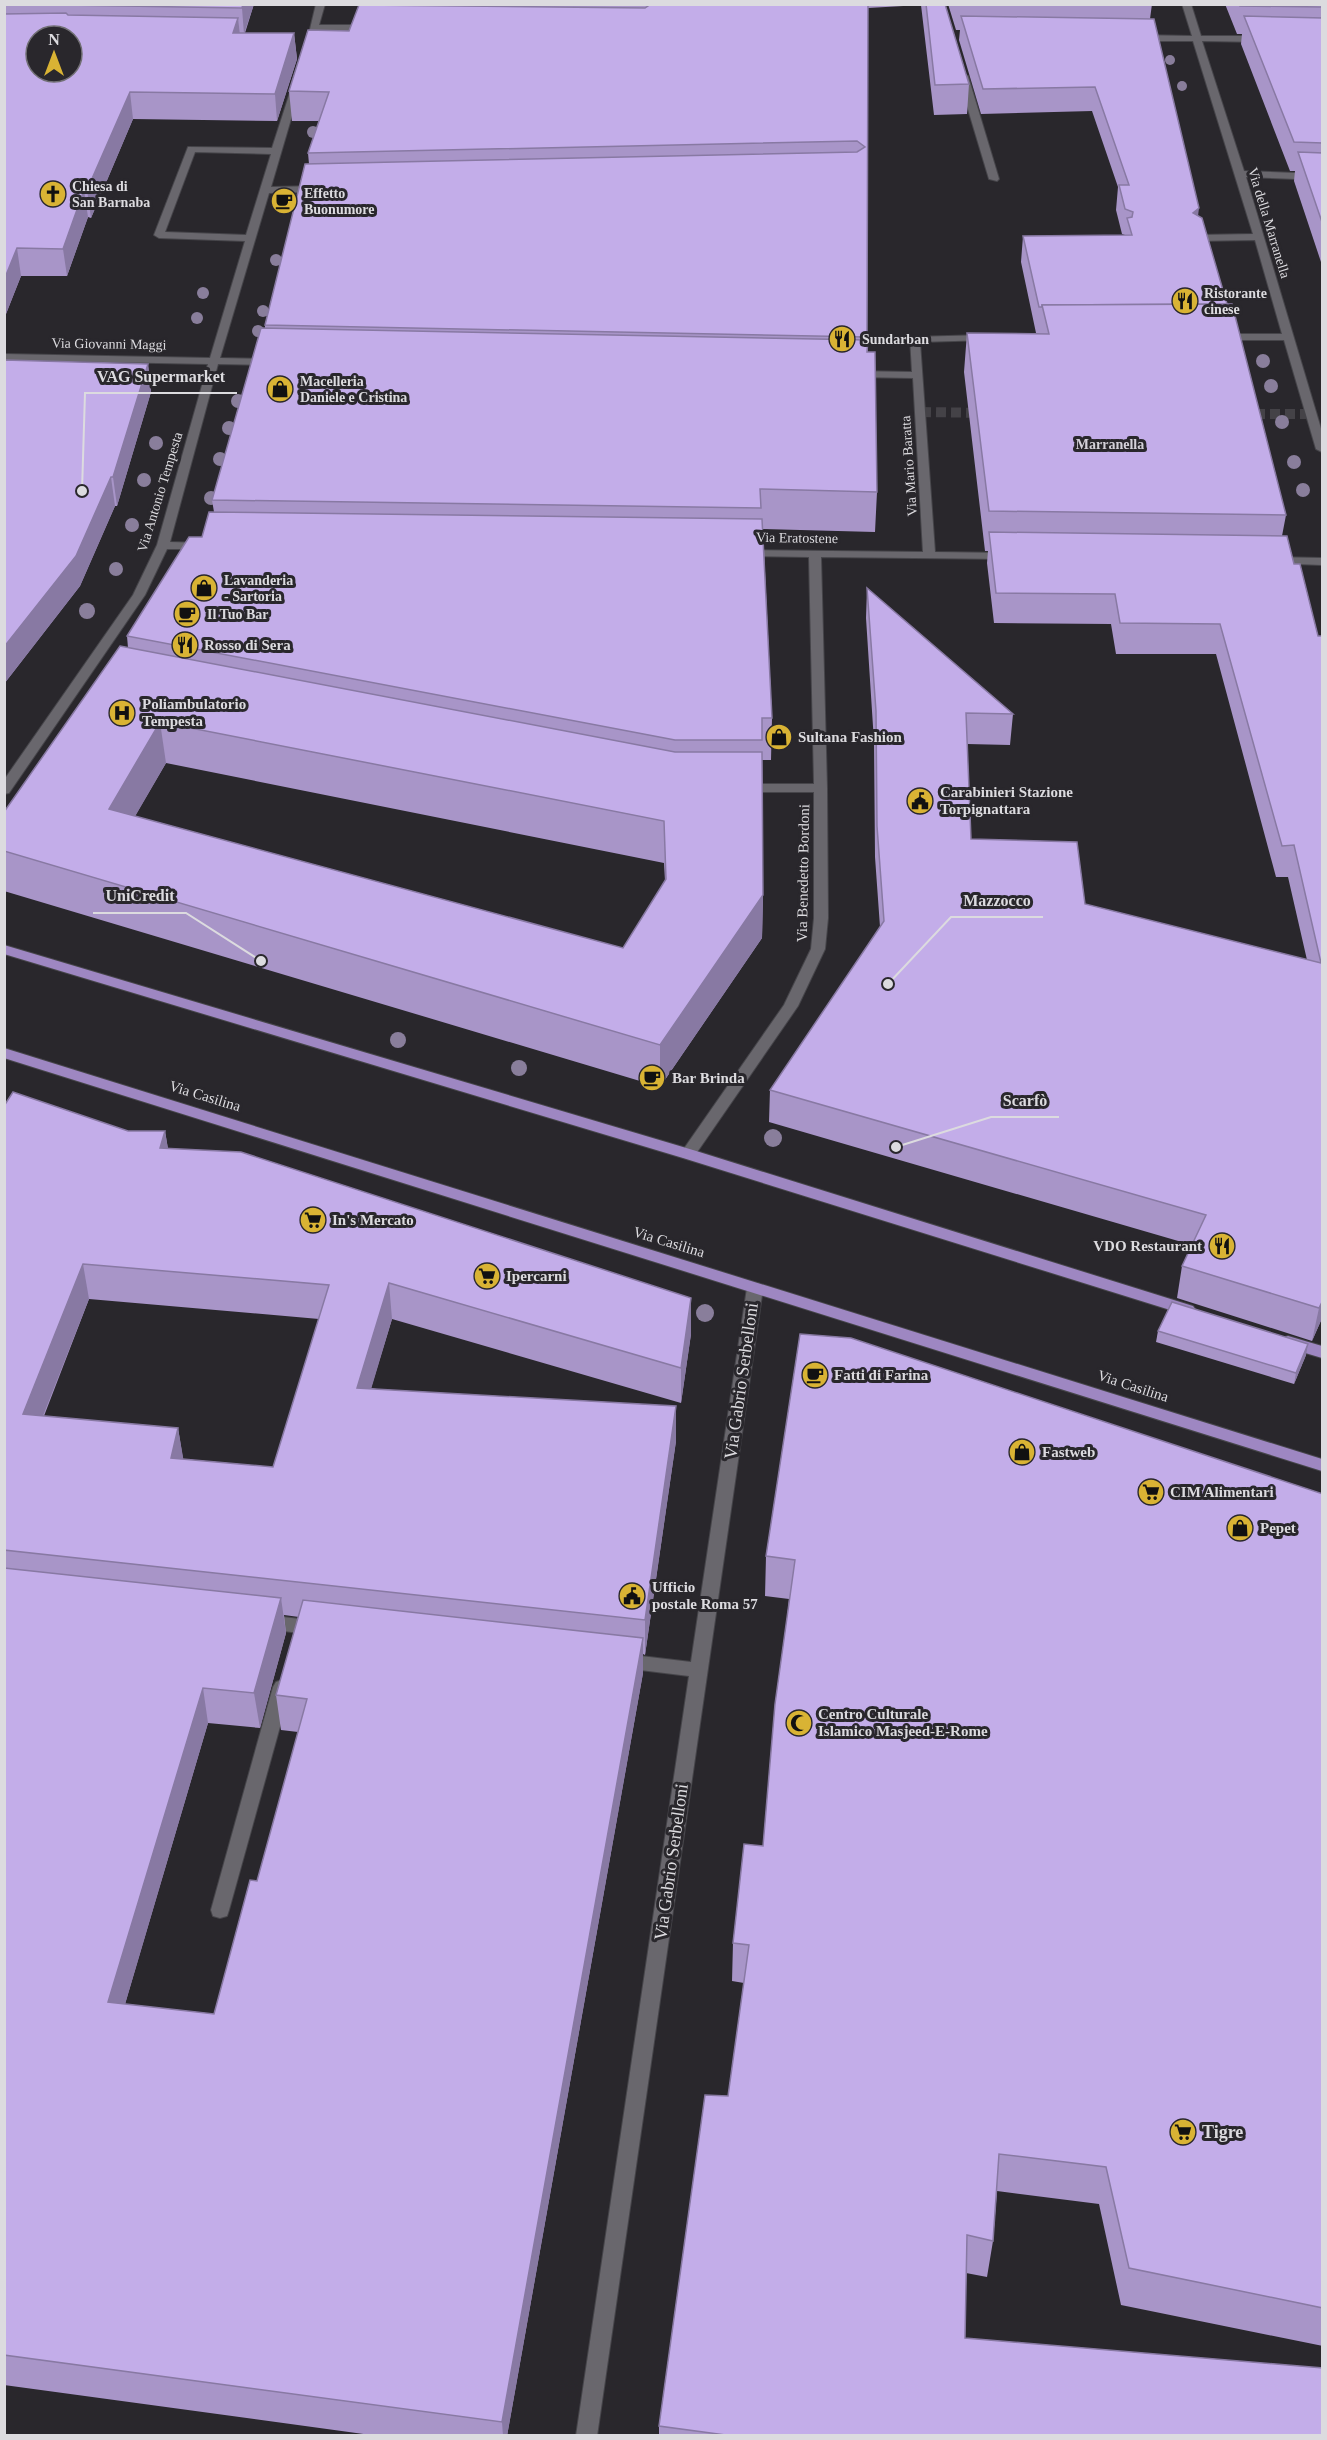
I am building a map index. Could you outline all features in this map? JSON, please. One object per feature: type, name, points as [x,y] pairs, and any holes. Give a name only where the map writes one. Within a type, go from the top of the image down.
[{"type":"main road","points":[[4,950],[688,1154],[1198,1313]]},
{"type":"main road","name":"Via Casilina","points":[[4,1053],[1323,1465]]},
{"type":"main road","points":[[1277,1338],[1323,1352]]},
{"type":"street","points":[[304,58],[321,4]]},
{"type":"street","name":"Via della Marranella","points":[[1186,4],[1323,450]]},
{"type":"street","points":[[314,28],[378,28]]},
{"type":"street","points":[[1126,38],[1276,40]]},
{"type":"street","points":[[299,40],[311,40]]},
{"type":"street","points":[[961,68],[994,179]]},
{"type":"street","points":[[250,238],[159,235],[191,149],[276,151],[298,79]]},
{"type":"street","name":"Via Antonio Tempesta","points":[[4,790],[91,675],[139,595],[163,545],[276,151]]},
{"type":"street","points":[[1240,174],[1323,177]]},
{"type":"street","points":[[263,190],[323,189]]},
{"type":"street","points":[[1197,238],[1259,237]]},
{"type":"street","points":[[1214,337],[1289,337]]},
{"type":"street","name":"Via Mario Baratta","points":[[929,555],[914,339],[998,338]]},
{"type":"street","name":"Via Giovanni Maggi","points":[[4,357],[286,363]]},
{"type":"street","points":[[847,374],[918,375]]},
{"type":"street","points":[[163,545],[219,546]]},
{"type":"street","name":"Via Eratostene","points":[[732,552],[1023,556]]},
{"type":"street","name":"Via Benedetto Bordoni","points":[[688,1154],[791,1006],[818,949],[821,918],[821,788],[815,554]]},
{"type":"street","points":[[1258,561],[1323,562]]},
{"type":"street","points":[[731,788],[821,788]]},
{"type":"street","name":"Via Gabrio Serbelloni","points":[[586,2436],[755,1288]]},
{"type":"street","points":[[253,1621],[298,1632],[335,1630]]},
{"type":"street","points":[[609,1660],[699,1670]]},
{"type":"street","points":[[220,1910],[287,1671]]},
{"type":"building","points":[[4,4],[243,4],[242,8]]},
{"type":"building","points":[[651,4],[868,4],[867,337],[265,325],[305,164],[857,152],[865,147],[857,141],[308,153],[329,92],[289,91],[308,30],[349,31],[359,5],[645,8]]},
{"type":"building","points":[[926,4],[945,4],[969,84],[935,85]]},
{"type":"building","points":[[1240,4],[1323,4],[1323,7],[1240,6]]},
{"type":"building","points":[[66,13],[68,15],[238,18],[233,33],[294,33],[275,94],[130,92],[87,190],[84,190],[63,249],[17,248],[4,280],[4,14]]},
{"type":"building","points":[[961,16],[1154,19],[1199,208],[1193,213],[1202,218],[1227,304],[1042,305],[1039,307],[1023,236],[1132,235],[1127,218],[1132,217],[1133,212],[1125,209],[1119,185],[1129,185],[1095,87],[983,89]]},
{"type":"building","points":[[1244,16],[1323,18],[1323,143],[1294,142]]},
{"type":"building","points":[[1298,152],[1323,153],[1323,225]]},
{"type":"building","points":[[1232,304],[1286,515],[989,511],[967,333],[1049,334],[1042,305]]},
{"type":"building","points":[[261,328],[868,340],[867,352],[875,352],[877,492],[760,489],[761,508],[212,500]]},
{"type":"building","points":[[4,360],[148,364],[113,477],[111,477],[76,556],[4,647]]},
{"type":"building","points":[[209,512],[762,519],[772,718],[762,718],[762,740],[675,740],[127,636],[189,537],[202,537]]},
{"type":"building","points":[[989,532],[1287,536],[1294,564],[1300,564],[1318,636],[1323,638],[1323,1300],[1319,1308],[1182,1266],[1206,1215],[770,1090],[884,921],[877,826],[876,711],[867,588],[1013,714],[966,713],[971,839],[1077,842],[1085,904],[1321,963],[1294,845],[1282,846],[1220,624],[1120,623],[1115,594],[996,593]]},
{"type":"building","points":[[120,646],[675,752],[762,752],[763,895],[660,1045],[4,851],[4,812]],"holes":[[[160,722],[664,821],[666,879],[623,948],[109,809]]]},
{"type":"building","points":[[13,1092],[128,1131],[165,1131],[160,1148],[241,1152],[691,1298],[681,1368],[389,1283],[357,1388],[676,1406],[645,1620],[4,1550],[4,1106]],"holes":[[[83,1264],[329,1285],[273,1467],[171,1458],[178,1428],[23,1414]]]},
{"type":"building","points":[[1172,1302],[1308,1344],[1296,1373],[1158,1331]]},
{"type":"building","points":[[800,1334],[851,1338],[1323,1494],[1323,2308],[1129,2268],[1106,2167],[999,2154],[993,2241],[967,2235],[965,2338],[1323,2368],[1323,2436],[733,2436],[659,2426],[705,2095],[728,2096],[749,1945],[733,1943],[744,1844],[763,1846],[775,1704],[795,1560],[766,1556]]},
{"type":"building","points":[[4,1568],[281,1598],[254,1693],[203,1688],[108,2002],[214,2014],[250,1880],[257,1881],[307,1699],[276,1695],[303,1600],[643,1638],[502,2422],[4,2355]]},
{"type":"tunnel","points":[[921,412],[988,413]]},
{"type":"tunnel","points":[[1240,414],[1312,414]]},
{"type":"place","name":"Chiesa di San Barnaba","points":[[53,194]]},
{"type":"place","name":"Effetto Buonumore","points":[[284,201]]},
{"type":"place","name":"Ristorante cinese","points":[[1185,301]]},
{"type":"place","name":"Sundarban","points":[[842,339]]},
{"type":"place","name":"Macelleria Daniele e Cristina","points":[[280,389]]},
{"type":"place","name":"VAG Supermarket","points":[[82,491]]},
{"type":"place","name":"Lavanderia - Sartoria","points":[[204,588]]},
{"type":"place","name":"Il Tuo Bar","points":[[187,614]]},
{"type":"place","name":"Rosso di Sera","points":[[185,645]]},
{"type":"place","name":"Poliambulatorio Tempesta","points":[[122,713]]},
{"type":"place","name":"Sultana Fashion","points":[[779,737]]},
{"type":"place","name":"Carabinieri Stazione Torpignattara","points":[[920,801]]},
{"type":"place","name":"UniCredit","points":[[261,961]]},
{"type":"place","name":"Mazzocco","points":[[888,984]]},
{"type":"place","name":"Bar Brinda","points":[[652,1078]]},
{"type":"place","name":"Scarfò","points":[[896,1147]]},
{"type":"place","name":"In's Mercato","points":[[313,1220]]},
{"type":"place","name":"VDO Restaurant","points":[[1222,1246]]},
{"type":"place","name":"Ipercarni","points":[[487,1276]]},
{"type":"place","name":"Fatti di Farina","points":[[815,1375]]},
{"type":"place","name":"Fastweb","points":[[1022,1452]]},
{"type":"place","name":"CIM Alimentari","points":[[1151,1492]]},
{"type":"place","name":"Pepet","points":[[1240,1528]]},
{"type":"place","name":"Ufficio postale Roma 57","points":[[632,1596]]},
{"type":"place","name":"Centro Culturale Islamico Masjeed-E-Rome","points":[[799,1723]]},
{"type":"place","name":"Tigre","points":[[1183,2132]]},
{"type":"district","name":"Marranella","points":[[1110,444]]}]
